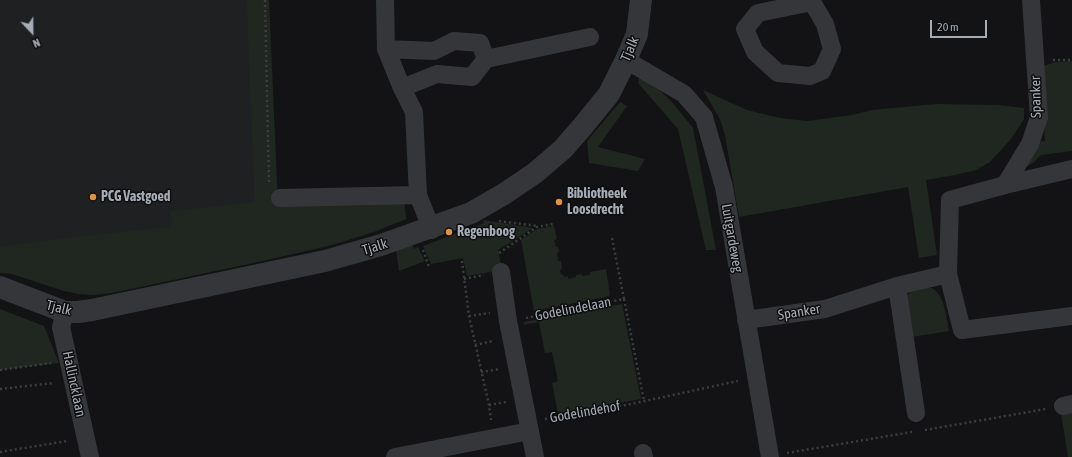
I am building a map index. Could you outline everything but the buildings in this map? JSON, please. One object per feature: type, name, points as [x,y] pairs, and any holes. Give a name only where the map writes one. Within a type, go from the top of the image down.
[{"type":"street","points":[[385,0],[386,49],[402,88],[414,112],[418,195],[432,229]]},
{"type":"street","name":"Tjalk","points":[[0,287],[65,312],[92,310],[325,261],[432,229],[471,213],[504,194],[535,173],[563,149],[609,94],[637,34],[641,0]]},
{"type":"street","name":"Spanker","points":[[1004,185],[1030,144],[1040,117],[1031,0]]},
{"type":"street","points":[[812,1],[824,24],[832,49],[822,71],[810,76],[778,73],[755,52],[745,28],[758,13],[812,1]]},
{"type":"street","points":[[402,88],[437,74],[472,77],[486,59],[590,37]]},
{"type":"street","points":[[386,49],[434,50],[454,41],[480,43],[486,59]]},
{"type":"street","name":"Luitgardeweg","points":[[626,60],[684,94],[704,117],[724,187],[770,457]]},
{"type":"street","points":[[1072,169],[1004,185],[950,200],[948,274],[962,330],[1072,316]]},
{"type":"street","points":[[280,198],[418,195]]},
{"type":"street","points":[[501,272],[501,317],[530,431],[535,457]]},
{"type":"street","name":"Spanker","points":[[746,320],[825,309],[897,286],[948,274]]},
{"type":"street","points":[[897,286],[916,414]]},
{"type":"street","name":"Hallincklaan","points":[[65,312],[61,327],[90,457]]},
{"type":"street","points":[[396,457],[530,431]]},
{"type":"path","points":[[265,0],[269,198],[280,198]]},
{"type":"path","points":[[496,221],[538,226],[554,224]]},
{"type":"path","points":[[499,253],[538,226]]},
{"type":"path","name":"Godelindelaan","points":[[469,316],[501,317],[624,299],[612,238]]},
{"type":"path","points":[[422,248],[429,267]]},
{"type":"path","points":[[462,261],[469,316],[490,405],[494,438]]},
{"type":"path","points":[[624,299],[644,401]]},
{"type":"path","points":[[475,345],[500,340]]},
{"type":"path","points":[[0,370],[68,360]]},
{"type":"path","points":[[481,372],[504,368]]},
{"type":"path","name":"Godelindehof","points":[[530,431],[540,420],[644,401],[756,377]]},
{"type":"path","points":[[0,389],[73,381]]},
{"type":"path","points":[[490,405],[509,401]]},
{"type":"path","points":[[0,452],[86,438]]},
{"type":"shaded area","points":[[0,0],[249,0],[257,209],[66,252],[0,255]]},
{"type":"shaded area","points":[[247,0],[269,0],[278,204],[404,200],[406,219],[374,232],[332,245],[112,293],[94,295],[79,294],[64,291],[12,274],[0,273],[0,247],[83,236],[171,227],[171,211],[255,202]]},
{"type":"shaded area","points":[[1072,61],[1072,151],[1041,155],[1033,163],[1021,169],[1034,142],[1045,141],[1041,67],[1055,62]]},
{"type":"shaded area","points":[[640,72],[671,101],[693,128],[716,250],[706,250],[678,129],[638,83]]},
{"type":"shaded area","points":[[703,90],[747,110],[780,118],[808,121],[852,115],[872,110],[936,104],[998,105],[1024,108],[1024,119],[1011,139],[990,162],[976,170],[926,180],[937,255],[919,258],[908,187],[739,217],[725,135],[720,119]]},
{"type":"shaded area","points":[[620,102],[627,106],[598,147],[645,159],[638,171],[589,163],[587,141]]},
{"type":"shaded area","points":[[483,220],[533,228],[498,250],[502,270],[467,276],[463,258],[431,264],[423,246],[484,223]]},
{"type":"shaded area","points":[[554,226],[557,239],[554,240],[559,252],[557,253],[558,261],[561,261],[561,275],[563,274],[564,277],[568,276],[568,279],[576,277],[576,275],[590,275],[590,272],[606,269],[610,295],[534,311],[521,240],[537,229]]},
{"type":"shaded area","points":[[412,244],[414,249],[418,247],[425,261],[399,271],[396,250]]},
{"type":"shaded area","points":[[929,287],[942,299],[949,331],[912,337],[907,295],[913,290]]},
{"type":"shaded area","points":[[622,304],[641,399],[558,414],[552,383],[558,381],[552,352],[545,353],[539,322],[524,325],[524,322]]},
{"type":"shaded area","points":[[0,309],[44,326],[59,363],[0,370]]},
{"type":"shaded area","points":[[1072,412],[1072,457],[1068,457],[1061,413]]},
{"type":"place","name":"PCG Vastgoed","points":[[93,197]]},
{"type":"place","name":"Bibliotheek Loosdrecht","points":[[559,202]]},
{"type":"place","name":"Regenboog","points":[[449,232]]}]
